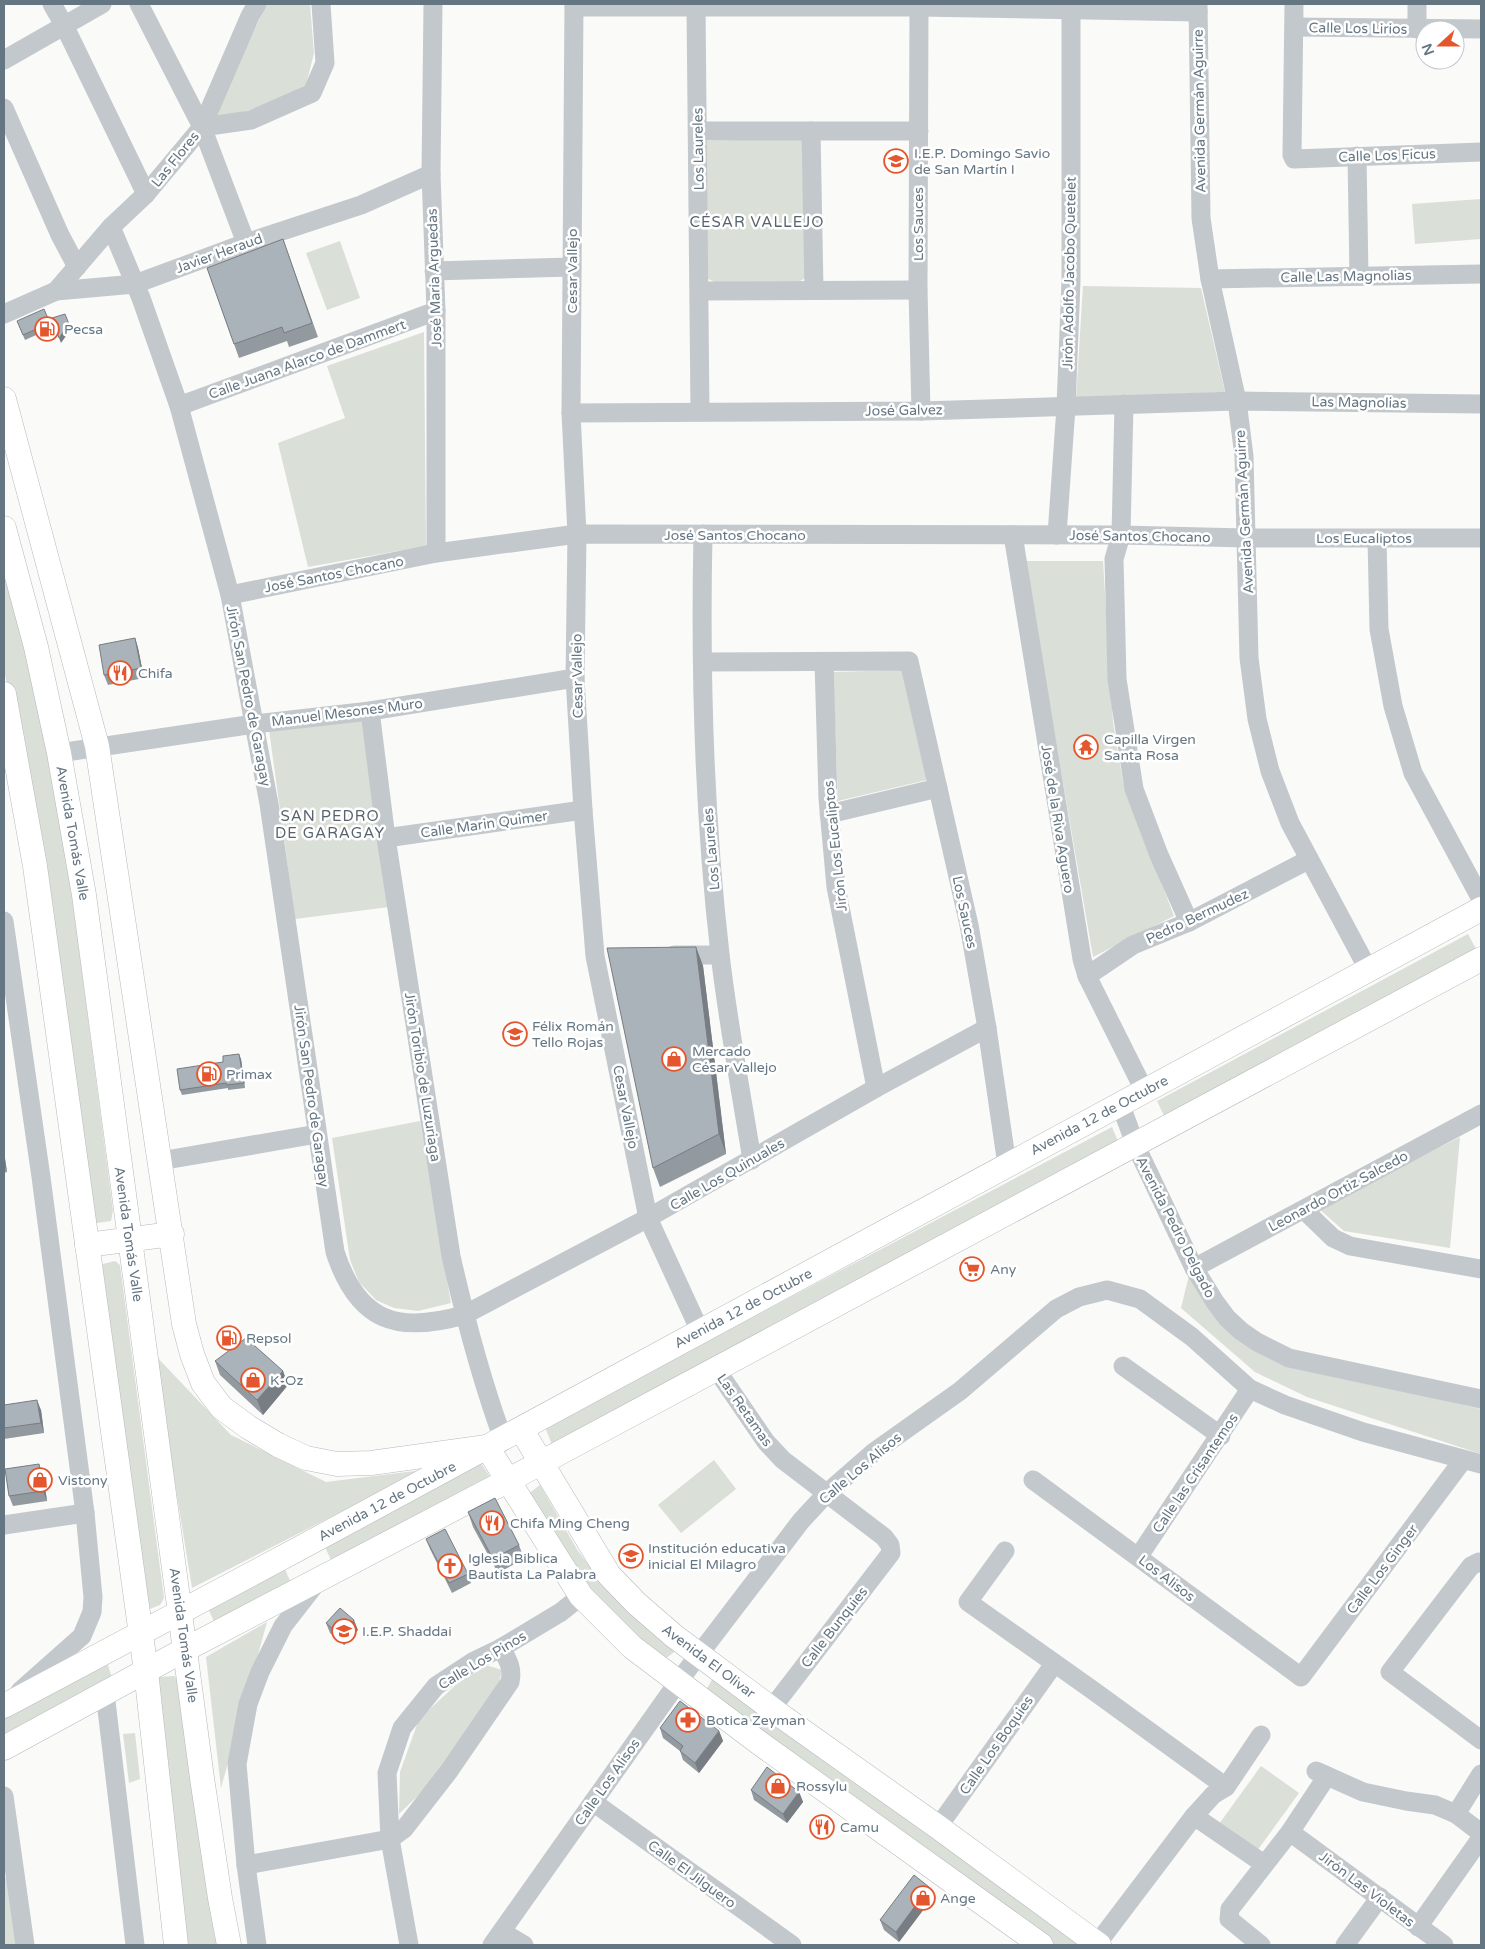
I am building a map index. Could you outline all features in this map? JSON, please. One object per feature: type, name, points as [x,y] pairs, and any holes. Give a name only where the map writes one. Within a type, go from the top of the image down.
[{"type":"main road","points":[[4,398],[97,746],[172,1234],[184,1324],[197,1368],[204,1383],[221,1407],[248,1427],[278,1445],[306,1458],[337,1464],[371,1463],[503,1438],[507,1481],[581,1596],[632,1647],[758,1742],[1040,1945]]},
{"type":"main road","name":"Avenida Tomás Valle","points":[[4,528],[36,647],[59,753],[84,895],[202,1778],[229,1945]]},
{"type":"main road","points":[[4,694],[34,866],[146,1671],[176,1945]]},
{"type":"main road","name":"Avenida 12 de Octubre","points":[[4,1706],[302,1547],[1481,909]]},
{"type":"main road","points":[[4,1748],[186,1649],[507,1481],[1481,959]]},
{"type":"main road","points":[[96,984],[132,979]]},
{"type":"main road","points":[[87,1244],[172,1234]]},
{"type":"main road","name":"Avenida El Olivar","points":[[503,1438],[540,1462],[609,1575],[636,1604],[674,1636],[1098,1944]]},
{"type":"main road","points":[[302,1547],[319,1580]]},
{"type":"street","points":[[52,4],[146,194]]},
{"type":"street","points":[[4,60],[102,4]]},
{"type":"street","points":[[139,4],[202,127],[246,243]]},
{"type":"street","points":[[202,127],[251,120],[312,93],[324,64],[321,4]]},
{"type":"street","name":"José María Arguedas","points":[[434,4],[431,174],[436,311],[436,553]]},
{"type":"street","points":[[1294,4],[1295,27]]},
{"type":"street","points":[[1417,4],[1417,20]]},
{"type":"street","points":[[574,5],[1071,10],[1198,8]]},
{"type":"street","name":"Cesar Vallejo","points":[[574,5],[571,413],[577,534],[575,678],[595,956],[648,1218],[700,1331]]},
{"type":"street","name":"Los Laureles","points":[[696,7],[700,412]]},
{"type":"street","name":"Los Sauces","points":[[919,7],[918,290],[921,411]]},
{"type":"street","name":"Las Flores","points":[[56,291],[111,227],[146,194],[202,127],[250,8]]},
{"type":"street","name":"Avenida Germán Aguirre","points":[[1198,8],[1200,196],[1210,279],[1237,401],[1244,456],[1249,658],[1257,719],[1279,797],[1293,829],[1368,969]]},
{"type":"street","name":"Jirón Adolfo Jacobo Quetelet","points":[[1057,535],[1066,407],[1070,281],[1071,10]]},
{"type":"street","name":"Calle Los Lirios","points":[[1295,27],[1415,28]]},
{"type":"street","name":"Calle Los Ficus","points":[[1295,27],[1294,158],[1481,152]]},
{"type":"street","name":"Calle Los Lirios","points":[[1465,29],[1481,29]]},
{"type":"street","points":[[4,108],[60,235],[77,267]]},
{"type":"street","points":[[698,131],[919,131]]},
{"type":"street","points":[[812,131],[814,290]]},
{"type":"street","points":[[1357,156],[1358,276]]},
{"type":"street","name":"Javier Heraud","points":[[4,314],[56,291],[136,284],[246,243],[361,205],[431,174]]},
{"type":"street","name":"Jirón San Pedro de Garagay","points":[[111,227],[136,284],[179,406],[230,595],[269,804],[335,1252],[342,1274],[355,1295],[371,1310],[390,1320],[411,1324],[431,1323],[464,1315]]},
{"type":"street","points":[[434,271],[572,267]]},
{"type":"street","name":"Calle Las Magnolias","points":[[1210,279],[1481,274]]},
{"type":"street","points":[[700,291],[918,290]]},
{"type":"street","name":"Calle Juana Alarco de Dammert","points":[[179,406],[436,311]]},
{"type":"street","name":"José Galvez","points":[[571,413],[921,411],[1237,401]]},
{"type":"street","name":"Las Magnolias","points":[[1237,401],[1481,404]]},
{"type":"street","points":[[1124,404],[1121,535],[1114,559],[1116,679],[1134,789],[1159,855],[1189,922]]},
{"type":"street","name":"José Santos Chocano","points":[[230,595],[436,553],[577,534],[1121,535],[1246,538]]},
{"type":"street","name":"Los Laureles","points":[[703,534],[703,662],[707,811],[720,955],[752,1160]]},
{"type":"street","name":"José de la Riva Aguero","points":[[1013,535],[1080,949],[1087,976],[1144,1090]]},
{"type":"street","name":"Los Eucaliptos","points":[[1246,538],[1481,538]]},
{"type":"street","points":[[1377,539],[1379,629],[1393,706],[1413,773],[1481,899]]},
{"type":"street","name":"Los Sauces","points":[[824,662],[909,661],[969,925],[987,1028],[1007,1165]]},
{"type":"street","points":[[703,662],[824,662]]},
{"type":"street","name":"Jirón Los Eucaliptos","points":[[824,662],[829,814],[836,887],[876,1088]]},
{"type":"street","name":"Manuel Mesones Muro","points":[[59,753],[254,724],[370,711],[575,678]]},
{"type":"street","name":"Jirón Toribio de Luzuriaga","points":[[370,711],[386,838],[451,1256],[464,1315],[491,1408],[503,1438]]},
{"type":"street","points":[[829,814],[938,788]]},
{"type":"street","name":"Calle Marin Quimer","points":[[386,838],[583,810]]},
{"type":"street","name":"Pedro Bermudez","points":[[1087,976],[1133,945],[1189,922],[1308,860]]},
{"type":"street","points":[[4,921],[41,1177],[85,1513],[93,1597],[92,1612],[82,1636],[4,1706]]},
{"type":"street","points":[[653,955],[720,955]]},
{"type":"street","points":[[595,956],[614,956]]},
{"type":"street","name":"Calle Los Quinuales","points":[[464,1315],[648,1218],[876,1088],[987,1028]]},
{"type":"street","name":"Avenida Pedro Delgado","points":[[1120,1103],[1135,1144],[1194,1268],[1215,1302],[1227,1318],[1241,1331],[1272,1351],[1290,1358],[1481,1399]]},
{"type":"street","name":"Leonardo Ortiz Salcedo","points":[[1194,1268],[1481,1114]]},
{"type":"street","points":[[160,1161],[318,1134]]},
{"type":"street","points":[[1304,1210],[1333,1238],[1350,1246],[1481,1269]]},
{"type":"street","name":"Calle Los Alisos","points":[[497,1939],[678,1682],[801,1522],[826,1494],[874,1452],[960,1391],[1056,1309],[1079,1297],[1106,1290],[1140,1299],[1192,1337],[1250,1389]]},
{"type":"street","points":[[1123,1366],[1221,1436]]},
{"type":"street","name":"Las Retamas","points":[[716,1369],[766,1442],[783,1460],[884,1537],[890,1545]]},
{"type":"street","points":[[1250,1389],[1286,1405],[1363,1432],[1472,1462]]},
{"type":"street","name":"Calle las Crisantemos","points":[[1139,1556],[1221,1436],[1250,1389]]},
{"type":"street","name":"Calle Los Ginger","points":[[1301,1677],[1472,1462]]},
{"type":"street","name":"Los Alisos","points":[[1033,1480],[1139,1556],[1301,1677]]},
{"type":"street","points":[[4,1525],[85,1513]]},
{"type":"street","name":"Calle Bunquies","points":[[772,1708],[891,1552],[890,1545]]},
{"type":"street","points":[[1005,1551],[968,1602],[1226,1787]]},
{"type":"street","points":[[1481,1563],[1479,1562],[1471,1566],[1390,1672],[1481,1740]]},
{"type":"street","points":[[257,1945],[246,1865],[237,1764],[248,1704],[260,1672],[283,1626],[319,1580]]},
{"type":"street","name":"Calle Los Pinos","points":[[409,1945],[390,1839],[387,1773],[402,1728],[436,1686],[474,1661],[501,1648],[561,1612],[581,1596]]},
{"type":"street","points":[[246,1865],[390,1839],[404,1829],[449,1771],[510,1682],[512,1673],[510,1664],[501,1648]]},
{"type":"street","name":"Calle Los Boquies","points":[[938,1827],[1054,1664]]},
{"type":"street","points":[[105,1693],[135,1945]]},
{"type":"street","points":[[1098,1944],[1194,1816],[1213,1795],[1226,1787],[1261,1735]]},
{"type":"street","points":[[1261,1945],[1229,1919],[1230,1909],[1290,1832],[1321,1773],[1363,1792],[1435,1805],[1456,1814],[1481,1833]]},
{"type":"street","points":[[1456,1814],[1481,1774]]},
{"type":"street","points":[[4,1796],[8,1866],[25,1945]]},
{"type":"street","name":"Calle El Jilguero","points":[[593,1802],[792,1945]]},
{"type":"street","points":[[1194,1816],[1264,1864]]},
{"type":"street","name":"Jirón Las Violetas","points":[[1290,1832],[1444,1945]]},
{"type":"street","points":[[1418,1927],[1481,1838]]},
{"type":"street","points":[[1345,1945],[1380,1897]]},
{"type":"street","points":[[497,1939],[524,1945]]},
{"type":"shaded area","points":[[267,4],[310,4],[314,53],[306,85],[258,108],[209,120]]},
{"type":"shaded area","points":[[804,138],[807,277],[800,281],[714,282],[703,276],[704,141]]},
{"type":"shaded area","points":[[1481,199],[1481,239],[1415,244],[1412,204]]},
{"type":"shaded area","points":[[340,241],[360,298],[327,310],[306,253]]},
{"type":"shaded area","points":[[1083,286],[1201,288],[1225,392],[1076,398]]},
{"type":"shaded area","points":[[424,332],[426,546],[308,567],[278,443],[345,418],[327,366]]},
{"type":"shaded area","points":[[1025,561],[1103,561],[1113,722],[1123,782],[1174,916],[1093,957]]},
{"type":"shaded area","points":[[4,567],[32,669],[62,819],[113,1211],[111,1221],[97,1223],[92,1220],[30,800],[4,670]]},
{"type":"shaded area","points":[[902,670],[927,780],[838,801],[833,672]]},
{"type":"shaded area","points":[[363,717],[389,907],[295,919],[269,730]]},
{"type":"shaded area","points":[[1468,934],[1481,958],[1167,1122],[1157,1101]]},
{"type":"shaded area","points":[[420,1121],[451,1303],[418,1311],[394,1308],[376,1300],[359,1282],[350,1260],[332,1138]]},
{"type":"shaded area","points":[[1112,1127],[1120,1146],[552,1445],[545,1427]]},
{"type":"shaded area","points":[[1460,1137],[1450,1248],[1344,1231],[1318,1208]]},
{"type":"shaded area","points":[[115,1261],[120,1265],[164,1598],[160,1605],[147,1610],[98,1274],[103,1264]]},
{"type":"shaded area","points":[[1189,1275],[1281,1363],[1481,1409],[1481,1454],[1307,1397],[1255,1372],[1181,1308]]},
{"type":"shaded area","points":[[154,1354],[231,1435],[326,1482],[423,1470],[192,1588]]},
{"type":"shaded area","points":[[714,1460],[736,1489],[681,1533],[658,1505]]},
{"type":"shaded area","points":[[480,1462],[491,1478],[332,1562],[324,1545]]},
{"type":"shaded area","points":[[540,1485],[578,1551],[611,1594],[678,1649],[660,1663],[580,1585],[524,1497]]},
{"type":"shaded area","points":[[284,1567],[291,1583],[215,1624],[208,1608]]},
{"type":"shaded area","points":[[267,1622],[221,1788],[206,1657]]},
{"type":"shaded area","points":[[107,1662],[113,1681],[4,1739],[4,1717]]},
{"type":"shaded area","points":[[486,1665],[502,1670],[498,1687],[434,1780],[399,1814],[400,1772],[419,1719],[458,1683]]},
{"type":"shaded area","points":[[175,1676],[179,1685],[219,1945],[184,1945],[158,1677]]},
{"type":"shaded area","points":[[714,1676],[1081,1945],[1049,1945],[705,1692]]},
{"type":"shaded area","points":[[135,1733],[140,1779],[129,1783],[123,1734]]},
{"type":"shaded area","points":[[1261,1766],[1299,1793],[1257,1851],[1219,1824]]},
{"type":"shaded area","points":[[4,1877],[9,1879],[20,1945],[4,1945]]},
{"type":"building","points":[[283,239],[312,323],[284,333],[282,327],[234,344],[207,268]]},
{"type":"building","points":[[44,309],[50,323],[23,335],[17,321]]},
{"type":"building","points":[[65,314],[69,324],[59,338],[52,318]]},
{"type":"building","points":[[135,638],[141,668],[104,675],[99,645]]},
{"type":"building","name":"Mercado César Vallejo","points":[[696,947],[719,1134],[653,1168],[607,948]]},
{"type":"building","points":[[239,1054],[244,1083],[227,1085],[226,1083],[180,1090],[177,1069],[223,1062],[223,1056]]},
{"type":"building","points":[[246,1338],[283,1371],[257,1400],[215,1361]]},
{"type":"building","points":[[37,1400],[41,1423],[4,1428],[4,1405]]},
{"type":"building","points":[[39,1464],[43,1491],[9,1496],[5,1469]]},
{"type":"building","points":[[495,1498],[519,1545],[493,1559],[468,1512]]},
{"type":"building","name":"Iglesia Biblica Bautista La Palabra","points":[[445,1529],[468,1574],[449,1583],[426,1539]]},
{"type":"building","points":[[340,1608],[354,1620],[341,1636],[326,1623]]},
{"type":"building","points":[[680,1701],[719,1731],[695,1763],[680,1751],[683,1746],[660,1728]]},
{"type":"building","points":[[767,1767],[799,1792],[783,1814],[751,1790]]},
{"type":"building","points":[[914,1875],[929,1887],[896,1932],[880,1920]]},
{"type":"place","name":"I.E.P. Domingo Savio de San Martín I","points":[[896,161]]},
{"type":"place","name":"Pecsa","points":[[47,329]]},
{"type":"place","name":"Chifa","points":[[120,673]]},
{"type":"place","name":"Capilla Virgen Santa Rosa","points":[[1086,747]]},
{"type":"place","name":"Félix Román Tello Rojas","points":[[515,1034]]},
{"type":"place","name":"Mercado César Vallejo","points":[[674,1059]]},
{"type":"place","name":"Primax","points":[[209,1074]]},
{"type":"place","name":"Any","points":[[972,1269]]},
{"type":"place","name":"Repsol","points":[[229,1338]]},
{"type":"place","name":"K-Oz","points":[[253,1380]]},
{"type":"place","name":"Vistony","points":[[40,1480]]},
{"type":"place","name":"Chifa Ming Cheng","points":[[492,1523]]},
{"type":"place","name":"Institución educativa inicial El Milagro","points":[[631,1556]]},
{"type":"place","name":"Iglesia Biblica Bautista La Palabra","points":[[450,1566]]},
{"type":"place","name":"I.E.P. Shaddai","points":[[344,1631]]},
{"type":"place","name":"Botica Zeyman","points":[[688,1720]]},
{"type":"place","name":"Rossylu","points":[[778,1786]]},
{"type":"place","name":"Camu","points":[[822,1827]]},
{"type":"place","name":"Ange","points":[[923,1898]]},
{"type":"district","name":"CÉSAR VALLEJO","points":[[757,222]]},
{"type":"district","name":"SAN PEDRO DE GARAGAY","points":[[330,824]]}]
